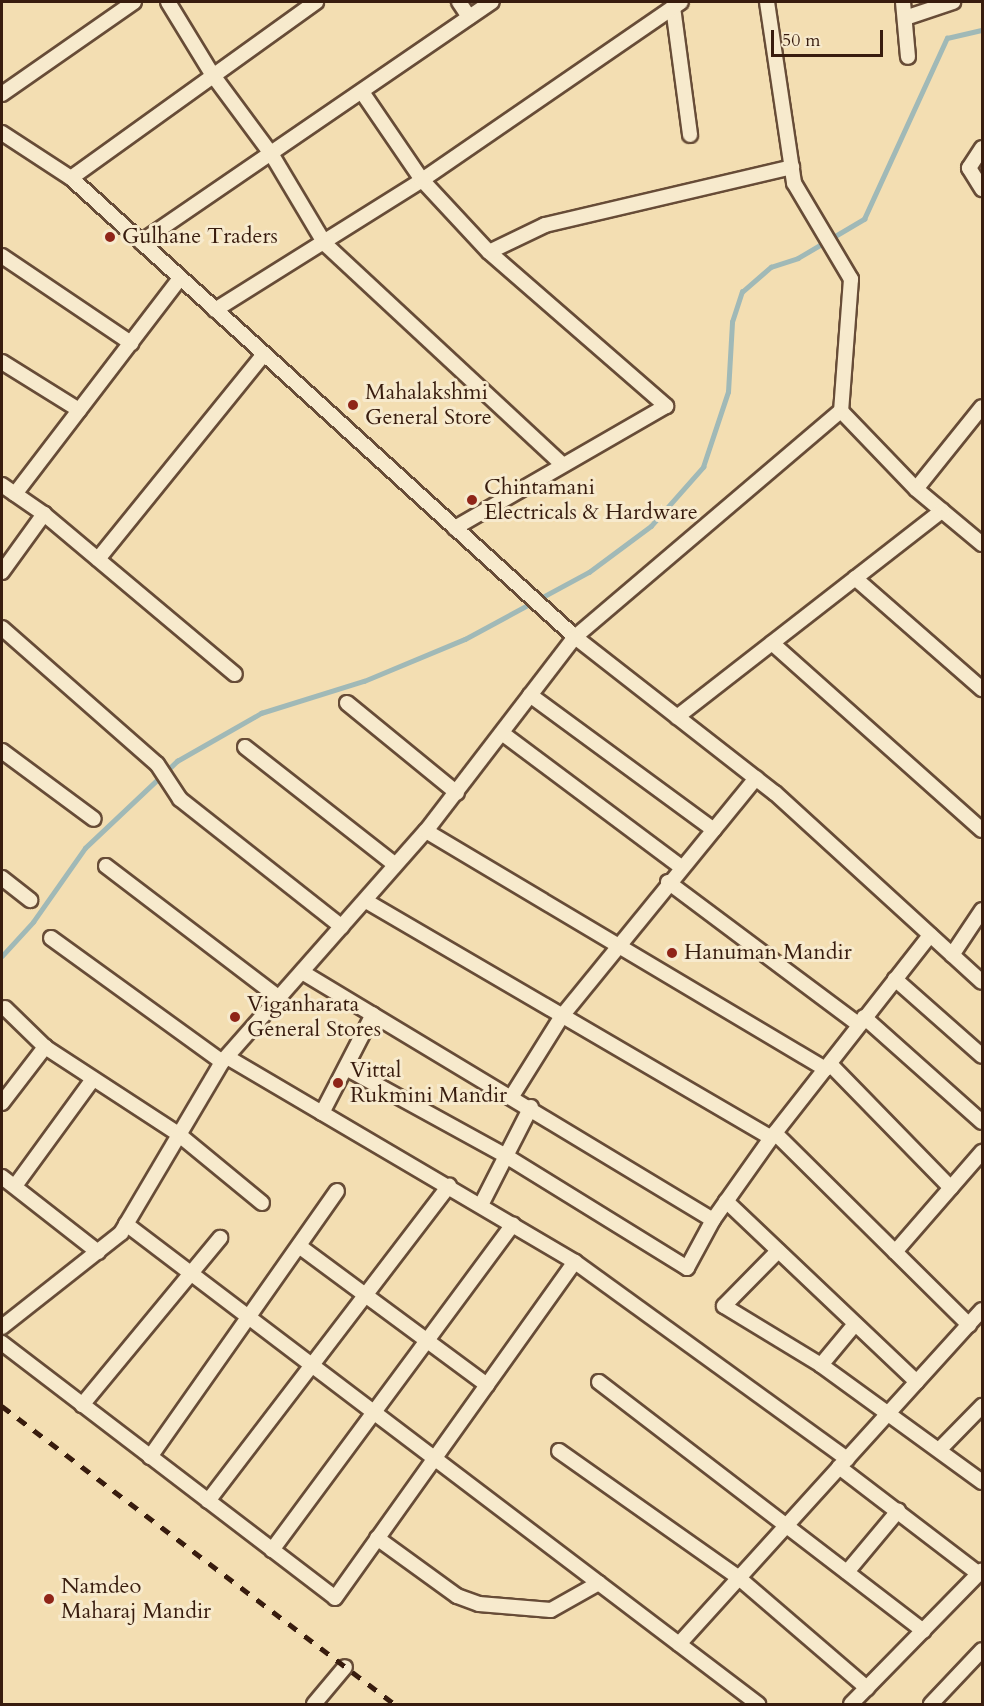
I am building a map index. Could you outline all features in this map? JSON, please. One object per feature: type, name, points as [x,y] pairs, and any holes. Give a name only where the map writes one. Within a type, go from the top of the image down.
[{"type":"street","points":[[2,94],[134,2]]},
{"type":"street","points":[[168,2],[212,74],[272,155],[325,244],[561,463]]},
{"type":"street","points":[[70,178],[212,74],[316,2]]},
{"type":"street","points":[[459,2],[469,17]]},
{"type":"street","points":[[141,242],[272,155],[492,2]]},
{"type":"street","points":[[2,1327],[98,1252],[126,1224],[177,1133],[225,1059],[366,902],[394,864],[426,831],[575,637],[841,411],[851,279],[836,249],[794,183],[767,2]]},
{"type":"street","points":[[903,2],[908,57]]},
{"type":"street","points":[[905,18],[953,2]]},
{"type":"street","points":[[215,310],[325,244],[422,180],[677,4],[690,135]]},
{"type":"street","points":[[362,92],[422,180],[489,252],[666,406],[561,463],[455,528]]},
{"type":"street","points":[[2,133],[70,178],[575,637],[756,778],[982,982]]},
{"type":"street","points":[[982,148],[969,168],[982,189]]},
{"type":"street","points":[[489,252],[545,225],[792,166]]},
{"type":"street","points":[[2,256],[131,343]]},
{"type":"street","points":[[15,494],[180,278]]},
{"type":"street","points":[[98,559],[264,354]]},
{"type":"street","points":[[2,363],[79,410]]},
{"type":"street","points":[[915,489],[982,407]]},
{"type":"street","points":[[841,411],[915,489],[982,544]]},
{"type":"street","points":[[2,485],[44,514],[235,674]]},
{"type":"street","points":[[677,717],[942,511]]},
{"type":"street","points":[[2,572],[44,514]]},
{"type":"street","points":[[855,578],[982,689]]},
{"type":"street","points":[[2,628],[157,764],[169,787],[342,927]]},
{"type":"street","points":[[772,644],[982,830]]},
{"type":"street","points":[[530,695],[714,830]]},
{"type":"street","points":[[347,703],[457,793]]},
{"type":"street","points":[[502,733],[681,867]]},
{"type":"street","points":[[245,747],[394,864]]},
{"type":"street","points":[[2,751],[94,819]]},
{"type":"street","points":[[512,1095],[562,1016],[668,882],[756,778]]},
{"type":"street","points":[[426,831],[828,1066],[951,1188]]},
{"type":"street","points":[[106,866],[279,998]]},
{"type":"street","points":[[2,878],[30,900]]},
{"type":"street","points":[[668,882],[861,1020],[982,1122]]},
{"type":"street","points":[[366,902],[773,1136],[969,1325]]},
{"type":"street","points":[[952,955],[982,910]]},
{"type":"street","points":[[969,930],[982,937]]},
{"type":"street","points":[[345,1068],[506,1156],[687,1268],[713,1220],[773,1136],[930,934]]},
{"type":"street","points":[[51,938],[225,1059],[449,1186],[575,1262],[843,1463],[898,1511],[981,1572],[851,1704]]},
{"type":"street","points":[[302,972],[512,1095],[713,1220]]},
{"type":"street","points":[[895,979],[982,1056]]},
{"type":"street","points":[[5,1008],[45,1047],[177,1133],[262,1203]]},
{"type":"street","points":[[322,1113],[373,1014]]},
{"type":"street","points":[[2,1103],[45,1047]]},
{"type":"street","points":[[15,1186],[93,1079]]},
{"type":"street","points":[[481,1205],[531,1107]]},
{"type":"street","points":[[895,1252],[951,1188],[980,1161]]},
{"type":"street","points":[[2,1177],[98,1252]]},
{"type":"street","points":[[208,1501],[449,1186]]},
{"type":"street","points":[[150,1457],[337,1191]]},
{"type":"street","points":[[726,1201],[917,1382]]},
{"type":"street","points":[[126,1224],[758,1704]]},
{"type":"street","points":[[272,1550],[513,1224]]},
{"type":"street","points":[[82,1405],[220,1238]]},
{"type":"street","points":[[299,1246],[429,1339],[487,1385]]},
{"type":"street","points":[[778,1251],[724,1306],[821,1365],[890,1412],[941,1448],[982,1482]]},
{"type":"street","points":[[2,1343],[335,1598],[575,1262]]},
{"type":"street","points":[[680,1644],[982,1310]]},
{"type":"street","points":[[821,1365],[855,1324]]},
{"type":"street","points":[[599,1382],[923,1631]]},
{"type":"street","points":[[941,1448],[982,1406]]},
{"type":"street","points":[[560,1451],[739,1578],[867,1688]]},
{"type":"street","points":[[847,1572],[898,1511]]},
{"type":"street","points":[[377,1538],[457,1596],[479,1605],[551,1610],[599,1583]]},
{"type":"street","points":[[931,1704],[980,1656]]},
{"type":"street","points":[[314,1704],[345,1667]]},
{"type":"waterway","points":[[2,956],[33,922],[85,848],[177,761],[261,713],[364,681],[465,639],[589,572],[651,526],[703,467],[728,392],[732,322],[742,292],[771,267],[798,258],[864,219],[947,38],[982,30]]},
{"type":"railway","points":[[2,1406],[394,1704]]},
{"type":"place","name":"Gulhane Traders","points":[[110,237]]},
{"type":"place","name":"Mahalakshmi General Store","points":[[353,405]]},
{"type":"place","name":"Chintamani Electricals & Hardware","points":[[472,500]]},
{"type":"place","name":"Hanuman Mandir","points":[[672,953]]},
{"type":"place","name":"Viganharata General Stores","points":[[235,1017]]},
{"type":"place","name":"Vittal Rukmini Mandir","points":[[338,1083]]},
{"type":"place","name":"Namdeo Maharaj Mandir","points":[[49,1599]]}]
